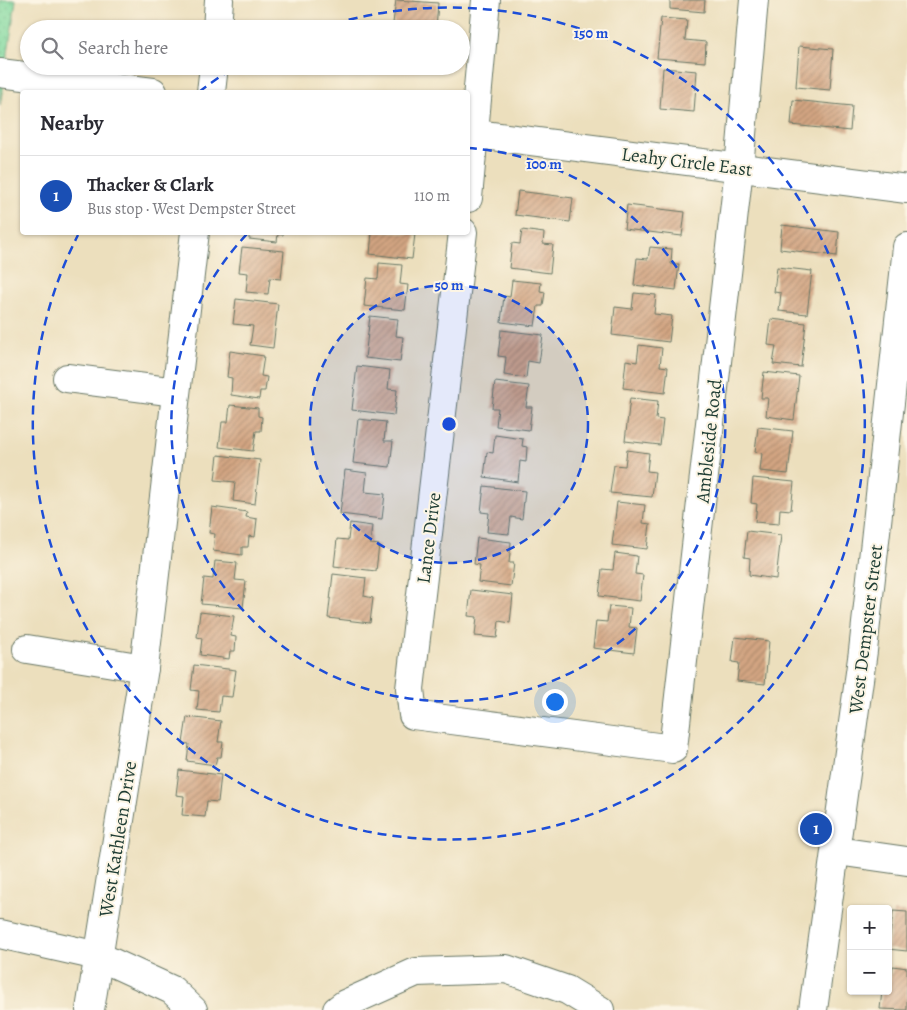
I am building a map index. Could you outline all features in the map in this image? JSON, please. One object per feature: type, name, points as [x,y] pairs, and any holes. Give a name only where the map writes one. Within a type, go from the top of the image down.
[{"type":"street","points":[[218,20],[219,0]]},
{"type":"street","points":[[470,155],[486,0]]},
{"type":"street","name":"Ambleside Road","points":[[541,732],[673,749],[739,168],[754,0]]},
{"type":"street","points":[[0,73],[137,90]]},
{"type":"street","points":[[211,90],[213,75]]},
{"type":"street","name":"Leahy Circle East","points":[[471,133],[907,189]]},
{"type":"street","name":"West Kathleen Drive","points":[[90,1010],[144,668],[195,235]]},
{"type":"street","name":"Lance Drive","points":[[464,235],[410,689],[414,715],[541,732]]},
{"type":"street","name":"West Dempster Street","points":[[813,1010],[837,851],[865,632],[907,247]]},
{"type":"street","points":[[67,378],[176,392]]},
{"type":"street","points":[[27,649],[144,668]]},
{"type":"street","points":[[837,851],[907,862]]},
{"type":"street","points":[[0,934],[98,956],[172,990],[193,1010]]},
{"type":"street","points":[[337,1010],[345,1004],[416,972],[506,969],[567,990],[600,1010]]},
{"type":"green space","points":[[0,0],[16,0],[0,106]]},
{"type":"building","points":[[396,0],[438,3],[437,20],[393,20]]},
{"type":"building","points":[[670,0],[705,0],[704,12],[670,9]]},
{"type":"building","points":[[661,18],[687,20],[685,40],[706,42],[705,62],[657,58]]},
{"type":"building","points":[[799,46],[833,49],[830,90],[796,87]]},
{"type":"building","points":[[663,68],[697,71],[694,112],[660,109]]},
{"type":"building","points":[[793,100],[852,106],[850,131],[791,125]]},
{"type":"building","points":[[518,191],[573,198],[570,222],[515,215]]},
{"type":"building","points":[[627,205],[685,212],[682,236],[624,229]]},
{"type":"building","points":[[782,225],[839,232],[837,256],[780,249]]},
{"type":"building","points":[[522,230],[544,233],[543,244],[553,245],[550,273],[509,268],[512,243],[520,244]]},
{"type":"building","points":[[249,235],[278,235],[277,242],[249,239]]},
{"type":"building","points":[[372,235],[415,235],[412,259],[370,254]]},
{"type":"building","points":[[242,247],[284,251],[281,279],[270,278],[268,294],[246,292],[248,273],[239,272]]},
{"type":"building","points":[[650,247],[672,249],[671,264],[679,264],[676,290],[634,285],[637,258],[648,259]]},
{"type":"building","points":[[379,263],[402,265],[400,284],[408,285],[405,310],[364,306],[367,278],[378,279]]},
{"type":"building","points":[[777,267],[812,271],[807,314],[779,311],[781,293],[774,292]]},
{"type":"building","points":[[512,280],[541,283],[540,291],[545,292],[543,306],[538,306],[535,326],[501,322],[504,296],[510,297]]},
{"type":"building","points":[[634,293],[656,295],[654,314],[672,316],[669,342],[612,335],[615,307],[632,309]]},
{"type":"building","points":[[236,299],[278,304],[273,348],[250,345],[253,326],[233,324]]},
{"type":"building","points":[[370,316],[398,319],[396,336],[403,337],[400,362],[365,358]]},
{"type":"building","points":[[771,319],[806,323],[801,367],[773,364],[776,346],[768,345]]},
{"type":"building","points":[[501,330],[543,335],[539,363],[528,361],[526,378],[504,375],[506,357],[498,356]]},
{"type":"building","points":[[639,345],[662,348],[660,366],[668,367],[665,393],[623,388],[626,360],[637,362]]},
{"type":"building","points":[[230,351],[264,356],[261,376],[267,377],[265,391],[260,391],[259,399],[231,395],[232,378],[227,377]]},
{"type":"building","points":[[357,366],[390,370],[388,389],[397,390],[394,415],[352,410]]},
{"type":"building","points":[[764,372],[799,376],[794,420],[766,416],[768,398],[761,398]]},
{"type":"building","points":[[495,382],[529,386],[526,407],[532,407],[529,430],[496,426],[498,408],[492,408]]},
{"type":"building","points":[[630,398],[658,401],[656,419],[663,420],[660,445],[625,441]]},
{"type":"building","points":[[230,405],[258,408],[258,416],[262,417],[261,431],[256,431],[253,451],[219,447],[222,422],[228,422]]},
{"type":"building","points":[[358,419],[386,422],[384,441],[393,441],[390,467],[353,463]]},
{"type":"building","points":[[758,427],[793,431],[788,474],[760,471],[762,453],[755,452]]},
{"type":"building","points":[[495,435],[523,439],[522,446],[527,447],[526,462],[520,461],[518,482],[484,477],[487,452],[493,453]]},
{"type":"building","points":[[627,450],[649,453],[647,471],[655,472],[652,497],[610,493],[614,465],[625,466]]},
{"type":"building","points":[[218,455],[260,460],[255,504],[233,501],[235,482],[215,480]]},
{"type":"building","points":[[345,470],[367,473],[365,492],[385,494],[382,519],[340,514]]},
{"type":"building","points":[[753,478],[794,482],[791,510],[780,509],[779,524],[755,522],[757,504],[751,503]]},
{"type":"building","points":[[484,486],[525,491],[522,519],[511,517],[509,534],[487,532],[489,513],[481,512]]},
{"type":"building","points":[[617,502],[645,505],[643,523],[650,524],[647,549],[612,545]]},
{"type":"building","points":[[212,507],[247,512],[246,517],[257,519],[255,537],[249,536],[248,547],[242,547],[242,555],[213,551],[215,534],[209,533]]},
{"type":"building","points":[[350,523],[372,526],[370,544],[379,545],[376,571],[334,566],[337,539],[348,540]]},
{"type":"building","points":[[747,531],[781,535],[776,579],[749,575],[750,558],[744,557]]},
{"type":"building","points":[[477,538],[511,542],[509,563],[514,563],[511,586],[478,582],[480,565],[474,564]]},
{"type":"building","points":[[615,553],[637,556],[635,574],[643,575],[640,601],[599,596],[602,569],[613,570]]},
{"type":"building","points":[[215,561],[237,563],[235,580],[246,581],[243,608],[201,604],[204,578],[213,579]]},
{"type":"building","points":[[333,574],[366,578],[364,596],[373,598],[370,623],[328,618]]},
{"type":"building","points":[[471,590],[513,595],[510,623],[499,621],[497,638],[475,636],[477,617],[468,616]]},
{"type":"building","points":[[609,606],[631,608],[629,627],[637,628],[634,653],[593,648],[596,621],[607,622]]},
{"type":"building","points":[[200,612],[234,616],[231,636],[236,637],[235,651],[230,651],[229,659],[200,655],[202,638],[197,637]]},
{"type":"building","points":[[735,637],[769,641],[765,684],[737,681],[739,663],[732,662]]},
{"type":"building","points":[[194,665],[236,670],[232,697],[221,696],[219,712],[197,710],[199,691],[191,690]]},
{"type":"building","points":[[187,717],[221,721],[218,742],[223,742],[221,757],[217,757],[215,765],[187,761],[189,744],[183,743]]},
{"type":"building","points":[[179,770],[221,775],[218,802],[207,801],[205,817],[182,815],[184,796],[176,795]]},
{"type":"building","points":[[893,911],[907,912],[907,951],[892,949]]},
{"type":"building","points":[[893,966],[907,968],[907,1010],[880,1009],[882,995],[892,995]]},
{"type":"place","name":"Thacker & Clark","points":[[816,829]]}]
